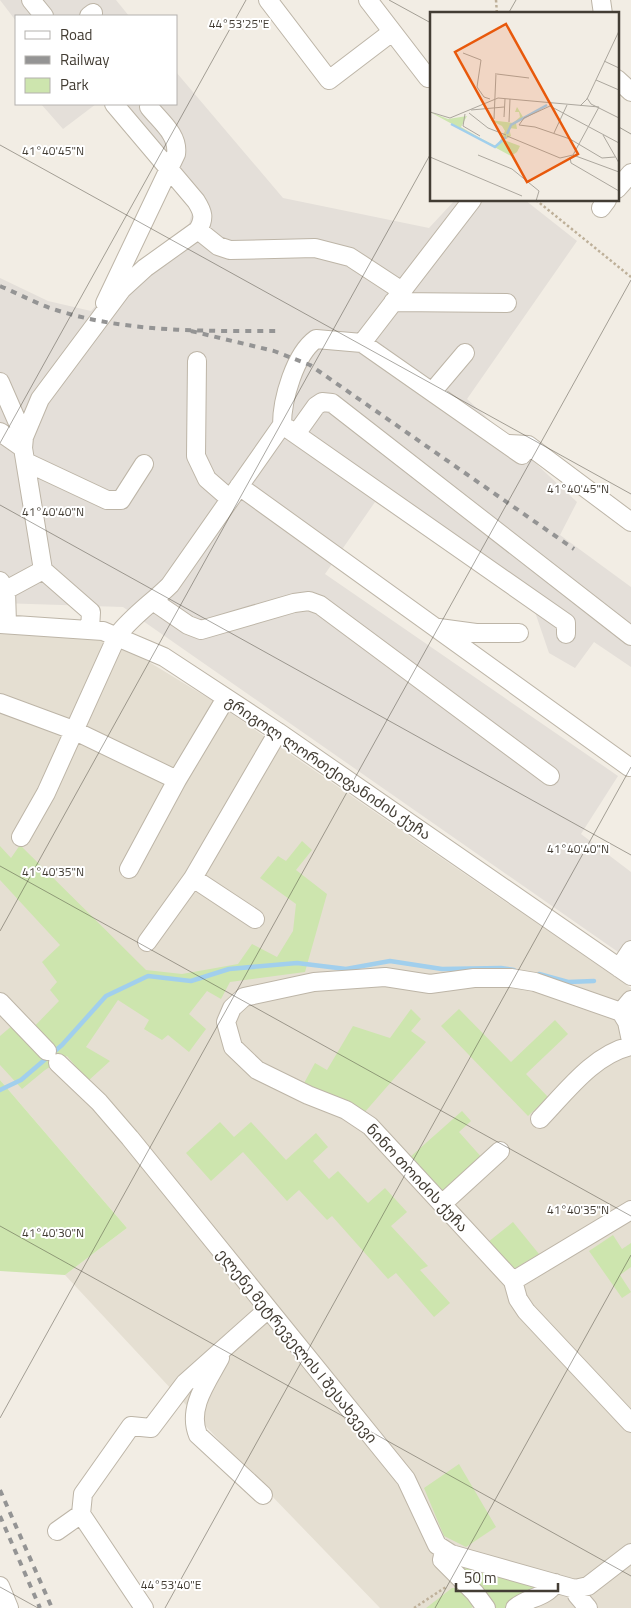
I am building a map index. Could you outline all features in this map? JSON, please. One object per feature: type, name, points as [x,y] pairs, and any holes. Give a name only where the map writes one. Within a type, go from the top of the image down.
[{"type":"street","points":[[32,0],[43,15]]},
{"type":"street","points":[[268,0],[330,80],[392,32]]},
{"type":"street","points":[[368,0],[428,78]]},
{"type":"street","points":[[618,80],[631,92]]},
{"type":"street","points":[[24,449],[40,399],[100,317],[122,290],[145,268],[198,230],[203,222],[203,212],[115,105]]},
{"type":"street","points":[[100,317],[110,288],[170,170],[177,146],[174,137],[149,107]]},
{"type":"street","points":[[618,188],[631,173]]},
{"type":"street","points":[[362,343],[471,201]]},
{"type":"street","points":[[198,230],[218,246],[230,250],[316,248],[350,257],[398,297],[507,303]]},
{"type":"street","points":[[287,422],[298,361],[310,344],[316,339],[362,343],[522,455]]},
{"type":"street","points":[[432,392],[465,353]]},
{"type":"street","points":[[197,361],[196,456],[207,479],[235,493],[436,628],[629,767]]},
{"type":"street","points":[[0,382],[24,449],[43,570],[91,612],[90,629]]},
{"type":"street","points":[[21,837],[46,793],[117,636],[129,619],[170,585],[287,422],[322,402],[332,403],[631,636]]},
{"type":"street","points":[[287,422],[566,629],[582,598]]},
{"type":"street","points":[[0,432],[107,500],[121,500],[144,464]]},
{"type":"street","points":[[506,444],[528,445],[631,522]]},
{"type":"street","points":[[4,624],[3,586],[43,570]]},
{"type":"street","points":[[153,601],[188,625],[201,630],[294,603],[309,602],[320,605],[550,776]]},
{"type":"street","name":"გრიგოლ ლორთქიფანიძის ქუჩა","points":[[4,624],[90,629],[117,636],[164,658],[278,732],[625,972]]},
{"type":"street","points":[[436,628],[476,633],[519,633]]},
{"type":"street","points":[[128,870],[177,780],[226,698]]},
{"type":"street","points":[[0,704],[73,730],[177,780]]},
{"type":"street","points":[[147,942],[193,878],[278,732]]},
{"type":"street","points":[[193,878],[255,919]]},
{"type":"street","points":[[625,972],[631,950]]},
{"type":"street","name":"ნინო თოიძის ქუჩა","points":[[626,1006],[535,982],[502,978],[474,978],[430,984],[385,977],[314,982],[244,997],[232,1008],[226,1022],[232,1047],[257,1070],[308,1095],[346,1110],[370,1126],[513,1281],[518,1299],[526,1311],[631,1423]]},
{"type":"street","name":"ელენე მეტრეველის I შესახვევი","points":[[0,1002],[99,1102],[130,1138],[267,1310],[406,1479],[437,1545],[444,1551],[442,1560],[455,1583]]},
{"type":"street","points":[[626,1006],[631,1041]]},
{"type":"street","points":[[540,1119],[597,1062],[616,1049],[631,1046]]},
{"type":"street","points":[[442,1204],[500,1151]]},
{"type":"street","points":[[513,1281],[631,1210]]},
{"type":"street","points":[[144,1608],[81,1514],[83,1494],[131,1426],[151,1428],[185,1384],[267,1310]]},
{"type":"street","points":[[226,1347],[196,1405],[193,1423],[198,1435],[263,1495]]},
{"type":"street","points":[[58,1531],[81,1514]]},
{"type":"street","points":[[444,1551],[490,1566],[575,1589],[588,1586],[631,1553]]},
{"type":"street","points":[[455,1583],[486,1572],[490,1566]]},
{"type":"street","points":[[455,1583],[475,1593],[486,1608]]},
{"type":"street","points":[[515,1608],[530,1598],[542,1595],[555,1583]]},
{"type":"street","points":[[0,1586],[9,1608]]},
{"type":"street","points":[[575,1589],[577,1596],[588,1608]]},
{"type":"path","points":[[537,201],[631,277]]},
{"type":"path","points":[[414,1608],[455,1583]]},
{"type":"shaded area","points":[[0,0],[116,0],[128,15],[15,15],[15,20]]},
{"type":"shaded area","points":[[178,74],[283,198],[429,228],[454,201],[526,201],[577,241],[467,399],[577,502],[560,535],[631,587],[631,667],[594,642],[575,668],[549,653],[535,612],[375,502],[325,574],[618,776],[581,834],[631,872],[631,961],[123,607],[0,603],[0,278],[48,301],[91,311],[122,277],[189,224],[192,213],[186,200],[104,105],[178,105]]},
{"type":"shaded area","points":[[42,105],[95,105],[63,129]]},
{"type":"shaded area","points":[[0,629],[94,634],[136,654],[213,701],[631,988],[631,1608],[380,1608],[242,1465],[65,1275],[127,1228],[0,1080]]},
{"type":"green space","points":[[302,841],[312,850],[296,870],[327,894],[305,972],[230,982],[221,999],[207,991],[189,1014],[206,1029],[189,1052],[168,1035],[162,1040],[144,1029],[149,1020],[118,1000],[86,1047],[110,1061],[88,1081],[67,1056],[45,1070],[22,1089],[0,1065],[0,1036],[14,1024],[25,1036],[59,1001],[50,990],[57,982],[42,962],[60,945],[0,880],[0,846],[11,858],[20,845],[146,970],[182,974],[238,964],[252,944],[277,957],[293,931],[296,904],[260,878],[278,856],[286,861]]},
{"type":"green space","points":[[411,1009],[421,1019],[411,1031],[426,1042],[364,1113],[303,1085],[315,1063],[327,1070],[353,1026],[390,1038]]},
{"type":"green space","points":[[459,1009],[511,1062],[555,1020],[568,1034],[526,1074],[548,1097],[528,1116],[441,1026]]},
{"type":"green space","points":[[0,1080],[127,1228],[65,1275],[0,1271]]},
{"type":"green space","points":[[462,1111],[471,1121],[459,1132],[484,1160],[443,1196],[409,1158]]},
{"type":"green space","points":[[220,1122],[234,1137],[251,1122],[286,1160],[316,1133],[328,1147],[313,1161],[329,1179],[338,1171],[368,1203],[385,1188],[407,1212],[391,1226],[428,1266],[420,1270],[450,1303],[434,1317],[396,1273],[388,1279],[332,1216],[327,1220],[299,1190],[287,1201],[243,1152],[211,1181],[186,1153]]},
{"type":"green space","points":[[513,1222],[539,1254],[512,1270],[488,1242]]},
{"type":"green space","points":[[613,1235],[622,1249],[631,1243],[631,1267],[620,1275],[631,1292],[622,1298],[589,1251]]},
{"type":"green space","points":[[459,1464],[496,1527],[466,1547],[444,1536],[424,1488]]},
{"type":"green space","points":[[454,1560],[543,1584],[506,1608],[491,1608]]},
{"type":"green space","points":[[452,1588],[461,1588],[475,1605],[471,1608],[426,1608]]},
{"type":"waterway","points":[[0,1090],[21,1080],[62,1045],[106,996],[148,976],[191,981],[229,969],[297,963],[346,969],[390,961],[442,969],[501,968],[514,970]]},
{"type":"waterway","points":[[539,974],[568,982],[594,981]]},
{"type":"railway","points":[[0,286],[56,310],[83,318],[111,323],[168,329],[281,331]]},
{"type":"railway","points":[[191,331],[274,351],[310,365],[574,549]]},
{"type":"railway","points":[[0,1490],[52,1608]]},
{"type":"railway","points":[[0,1516],[40,1608]]}]
